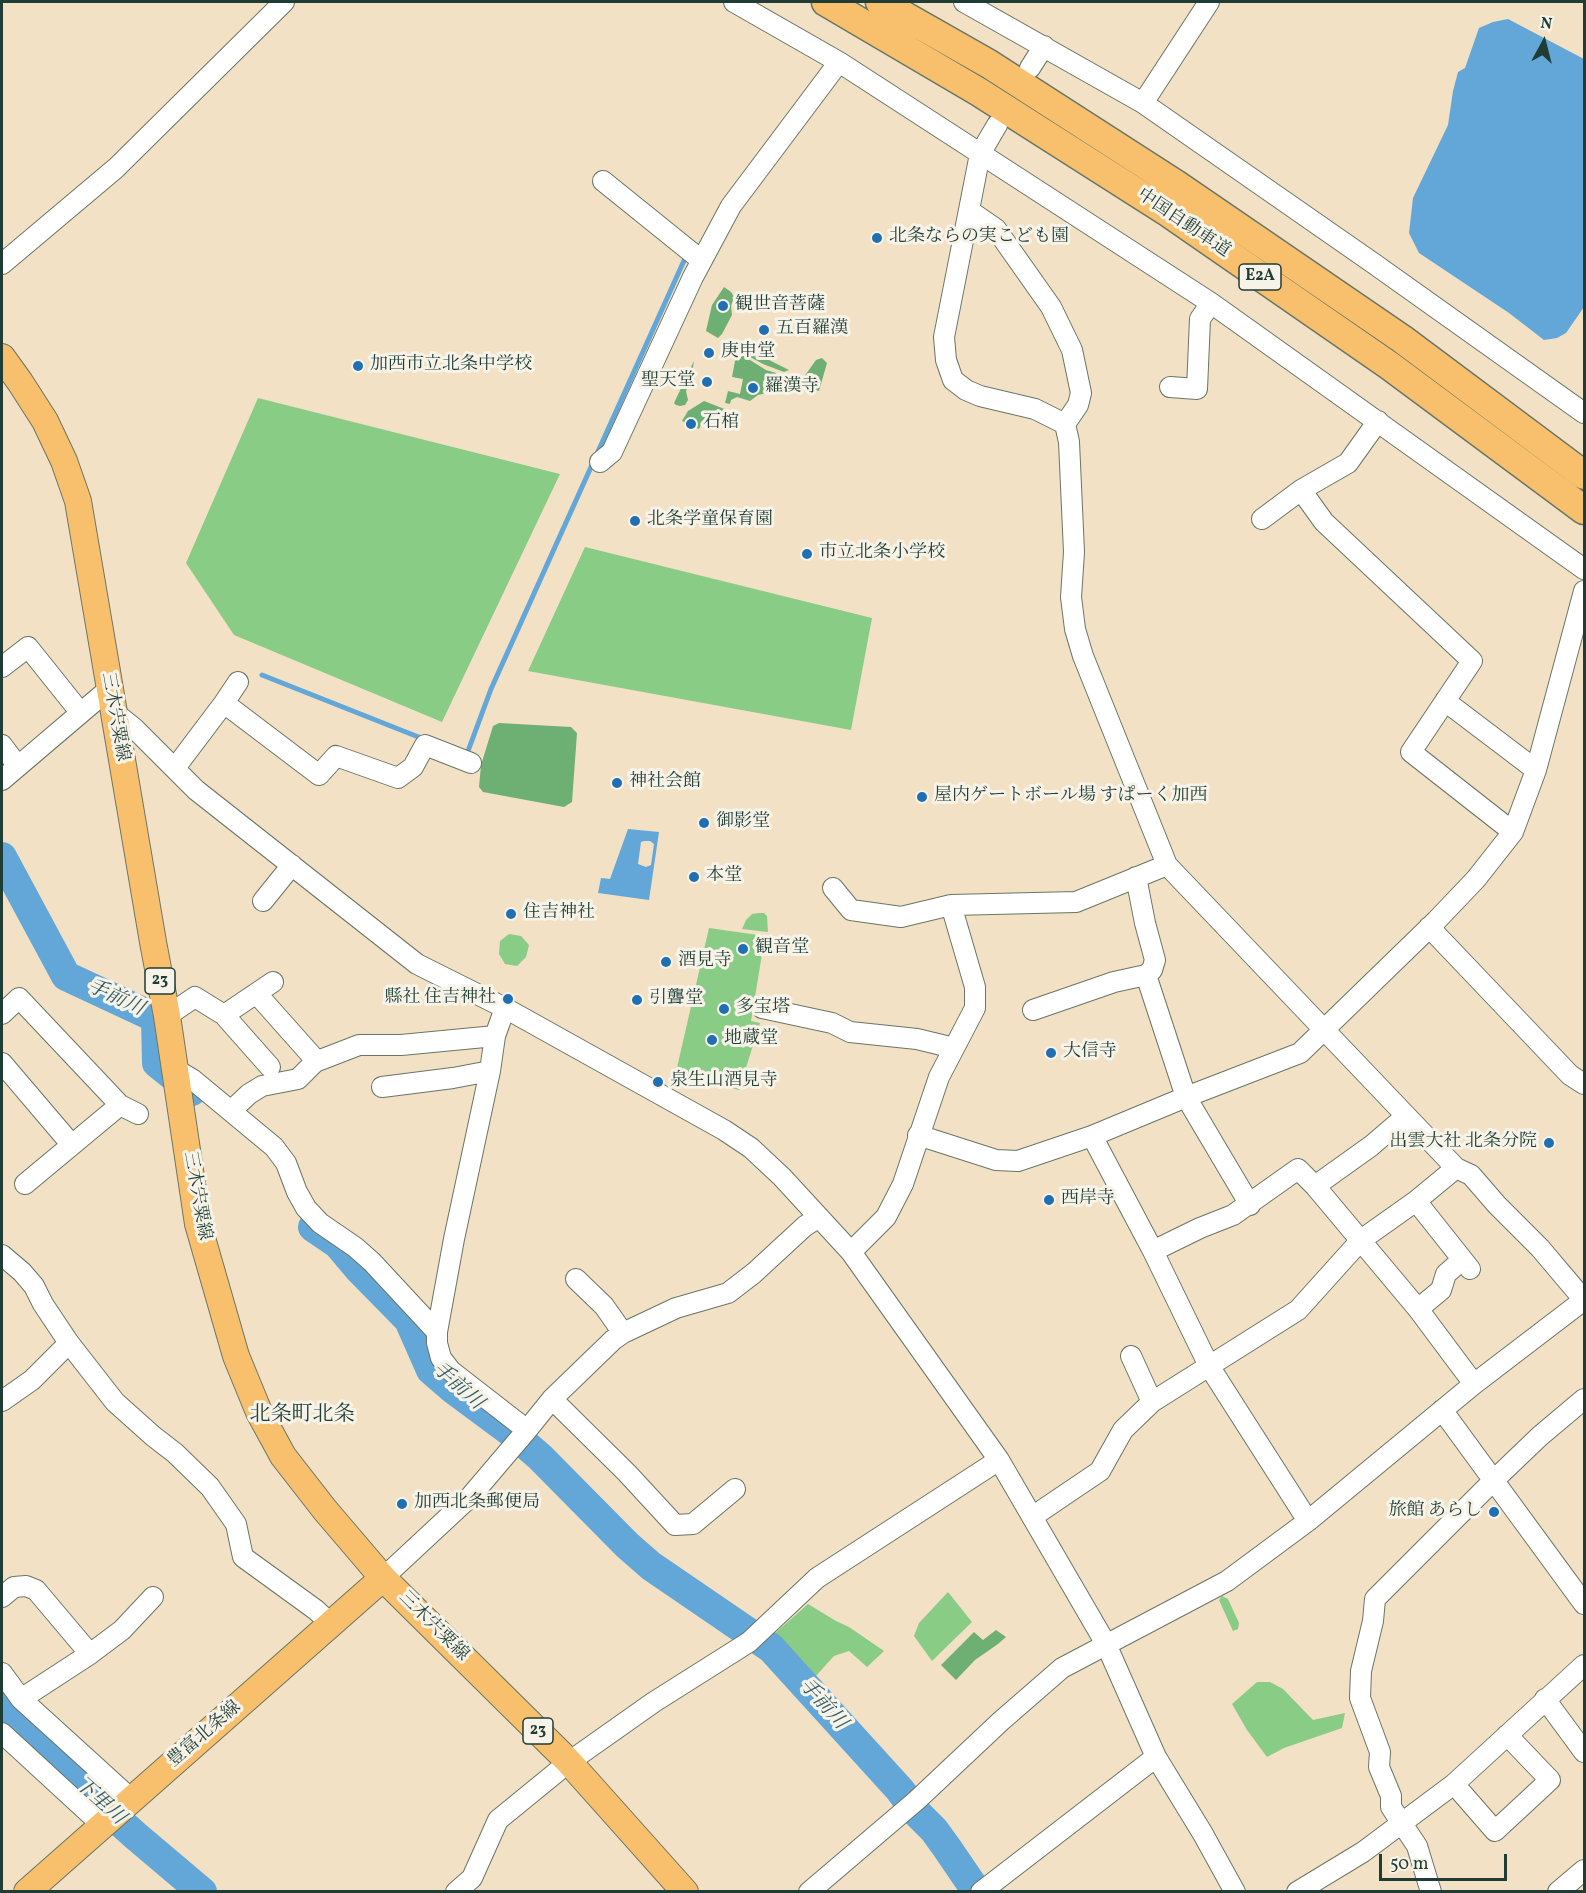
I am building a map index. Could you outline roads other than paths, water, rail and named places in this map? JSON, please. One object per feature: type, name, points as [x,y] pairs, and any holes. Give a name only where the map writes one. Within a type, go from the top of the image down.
[{"type":"highway","name":"中国自動車道","points":[[826,2],[886,16],[941,37],[989,64],[1177,185],[1402,339],[1584,475]]},
{"type":"highway","name":"中国自動車道","points":[[886,16],[925,60],[989,98],[1169,213],[1390,366],[1584,510]]},
{"type":"main road","name":"三木宍粟線","points":[[2,357],[21,382],[45,421],[64,461],[78,501],[167,1016],[198,1224],[236,1356],[259,1412],[284,1456],[325,1510],[383,1578],[568,1762],[685,1892]]},
{"type":"main road","name":"豊富北条線","points":[[27,1892],[383,1578]]},
{"type":"street","points":[[2,264],[116,168],[284,2]]},
{"type":"street","points":[[734,2],[838,62],[1211,303],[1584,569]]},
{"type":"street","points":[[964,2],[1044,45],[1143,104],[1373,263],[1584,414]]},
{"type":"street","points":[[1143,104],[1209,2]]},
{"type":"street","points":[[1030,68],[1044,45]]},
{"type":"street","points":[[600,462],[612,452],[701,261],[732,206],[838,62]]},
{"type":"street","points":[[997,125],[980,154],[944,338],[946,360],[953,380],[966,390],[980,396],[1035,410],[1065,424]]},
{"type":"street","points":[[603,181],[701,261]]},
{"type":"street","points":[[809,1892],[910,1805],[1062,1668],[1227,1581],[1308,1521],[1474,1384],[1584,1300],[1540,1248],[1471,1175],[1456,1168],[1167,865],[1083,656],[1075,629],[1071,597],[1074,552],[1069,442],[1065,424],[1078,405],[1081,393],[1072,350],[1051,307],[996,229],[970,211]]},
{"type":"street","points":[[1170,387],[1197,389],[1200,319],[1211,303]]},
{"type":"street","points":[[1262,519],[1302,490],[1348,463],[1377,421]]},
{"type":"street","points":[[1302,490],[1324,522],[1472,661],[1411,752],[1513,832]]},
{"type":"street","points":[[918,1135],[996,1160],[1018,1161],[1092,1136],[1300,1053],[1476,879],[1513,832],[1536,770],[1584,591]]},
{"type":"street","points":[[2,667],[28,647],[80,712]]},
{"type":"street","points":[[175,768],[238,682]]},
{"type":"street","points":[[2,780],[80,712],[111,701],[134,728],[196,790],[417,964],[505,1008],[650,1087],[751,1148],[782,1177],[851,1252],[999,1460],[1106,1644],[1155,1757],[1203,1834],[1235,1892]]},
{"type":"street","points":[[1445,701],[1536,770]]},
{"type":"street","points":[[224,703],[319,775],[336,756],[398,778],[413,767],[425,745],[471,763]]},
{"type":"street","points":[[2,746],[17,765]]},
{"type":"street","points":[[263,901],[292,865]]},
{"type":"street","points":[[833,888],[851,910],[901,917],[951,905],[1076,902],[1167,865]]},
{"type":"street","points":[[1033,1010],[1114,982],[1146,975],[1152,970],[1155,960],[1136,877]]},
{"type":"street","points":[[851,1252],[886,1217],[903,1184],[939,1077],[975,1008],[975,987],[951,905]]},
{"type":"street","points":[[1429,927],[1570,1075],[1584,1084]]},
{"type":"street","points":[[1146,975],[1186,1097],[1250,1205]]},
{"type":"street","points":[[224,1015],[265,988],[313,1057]]},
{"type":"street","points":[[167,1016],[195,997],[224,1015],[270,1067]]},
{"type":"street","points":[[2,1014],[19,998],[120,1105],[138,1114]]},
{"type":"street","points":[[505,1008],[495,1036],[490,1071],[454,1239],[437,1343],[441,1358],[451,1371],[521,1437]]},
{"type":"street","points":[[762,1008],[832,1023],[850,1032],[917,1039],[954,1048]]},
{"type":"street","points":[[232,1110],[249,1094],[262,1086],[298,1078],[315,1062],[359,1045],[401,1045],[495,1036]]},
{"type":"street","points":[[2,1063],[71,1144]]},
{"type":"street","points":[[175,1069],[192,1078],[274,1146],[286,1163],[306,1208],[320,1223],[355,1247],[372,1262],[437,1332]]},
{"type":"street","points":[[382,1087],[490,1071]]},
{"type":"street","points":[[25,1184],[120,1105]]},
{"type":"street","points":[[1315,1186],[1371,1146],[1406,1116]]},
{"type":"street","points":[[1092,1136],[1153,1251],[1209,1366],[1308,1521]]},
{"type":"street","points":[[1032,1516],[1100,1471],[1123,1430],[1152,1402],[1298,1310],[1361,1240],[1416,1201],[1456,1168]]},
{"type":"street","points":[[1153,1251],[1233,1215],[1298,1169],[1315,1186],[1418,1309],[1474,1384]]},
{"type":"street","points":[[1416,1201],[1466,1264],[1446,1275],[1441,1290],[1418,1309]]},
{"type":"street","points":[[383,1578],[470,1497],[552,1399],[613,1340],[676,1308],[728,1293],[754,1273],[805,1226],[819,1217]]},
{"type":"street","points":[[2,1255],[34,1286],[69,1343],[115,1402],[175,1453],[210,1487],[236,1524],[243,1557],[316,1610],[332,1625]]},
{"type":"street","points":[[576,1279],[604,1305],[623,1333]]},
{"type":"street","points":[[2,1401],[32,1380],[69,1343]]},
{"type":"street","points":[[1131,1356],[1152,1402]]},
{"type":"street","points":[[552,1399],[627,1473],[675,1525],[693,1524],[735,1489]]},
{"type":"street","points":[[1431,1892],[1417,1846],[1391,1808],[1391,1796],[1379,1767],[1380,1752],[1360,1698],[1361,1671],[1373,1622],[1375,1599],[1540,1436],[1584,1399]]},
{"type":"street","points":[[1442,1410],[1584,1605]]},
{"type":"street","points":[[456,1892],[472,1878],[498,1820],[568,1762],[654,1702],[755,1638],[817,1578],[999,1460]]},
{"type":"street","points":[[2,1597],[14,1587],[26,1586],[36,1590],[90,1654]]},
{"type":"street","points":[[21,1699],[122,1630],[153,1597]]},
{"type":"street","points":[[1297,1892],[1363,1852],[1454,1784],[1584,1665]]},
{"type":"street","points":[[2,1673],[21,1699],[128,1802]]},
{"type":"street","points":[[1545,1700],[1584,1752]]},
{"type":"street","points":[[2,1733],[103,1826]]},
{"type":"street","points":[[1454,1784],[1495,1831],[1550,1780],[1507,1735]]},
{"type":"street","points":[[982,1891],[1155,1757]]},
{"type":"street","points":[[1558,1892],[1584,1870]]},
{"type":"water","points":[[1508,19],[1584,59],[1584,307],[1566,333],[1557,338],[1544,340],[1509,313],[1419,253],[1409,233],[1413,198],[1448,125],[1458,72],[1465,68],[1479,28]]},
{"type":"water","points":[[628,829],[659,832],[649,900],[598,893],[601,878],[610,879]],"holes":[[[650,841],[654,844],[651,865],[646,867],[638,864],[641,842]]]},
{"type":"waterway","points":[[463,754],[468,751],[491,689],[687,254]]},
{"type":"waterway","points":[[262,675],[426,740]]},
{"type":"waterway","name":"手前川","points":[[2,857],[66,976],[156,1018],[157,1063],[192,1091]]},
{"type":"waterway","name":"手前川","points":[[313,1227],[338,1244],[409,1320],[431,1370],[540,1457],[627,1545],[651,1566],[771,1648],[934,1830],[977,1892]]},
{"type":"waterway","name":"下里川","points":[[2,1706],[85,1791],[202,1892]]},
{"type":"place","name":"北条ならの実こども園","points":[[877,238]]},
{"type":"place","name":"観世音菩薩","points":[[723,306]]},
{"type":"place","name":"五百羅漢","points":[[764,330]]},
{"type":"place","name":"庚申堂","points":[[709,353]]},
{"type":"place","name":"加西市立北条中学校","points":[[358,366]]},
{"type":"place","name":"聖天堂","points":[[707,382]]},
{"type":"place","name":"羅漢寺","points":[[753,388]]},
{"type":"place","name":"石棺","points":[[691,424]]},
{"type":"place","name":"北条学童保育園","points":[[635,521]]},
{"type":"place","name":"市立北条小学校","points":[[807,554]]},
{"type":"place","name":"神社会館","points":[[617,783]]},
{"type":"place","name":"屋内ゲートボール場 すぱーく加西","points":[[922,797]]},
{"type":"place","name":"御影堂","points":[[704,823]]},
{"type":"place","name":"本堂","points":[[694,877]]},
{"type":"place","name":"住吉神社","points":[[511,914]]},
{"type":"place","name":"観音堂","points":[[743,949]]},
{"type":"place","name":"酒見寺","points":[[666,962]]},
{"type":"place","name":"縣社 住吉神社","points":[[508,999]]},
{"type":"place","name":"引聾堂","points":[[637,1000]]},
{"type":"place","name":"多宝塔","points":[[724,1009]]},
{"type":"place","name":"地蔵堂","points":[[712,1040]]},
{"type":"place","name":"大信寺","points":[[1051,1053]]},
{"type":"place","name":"泉生山酒見寺","points":[[658,1082]]},
{"type":"place","name":"出雲大社 北条分院","points":[[1549,1143]]},
{"type":"place","name":"西岸寺","points":[[1049,1200]]},
{"type":"place","name":"加西北条郵便局","points":[[402,1504]]},
{"type":"place","name":"旅館 あらし","points":[[1494,1512]]},
{"type":"district","name":"北条町北条","points":[[302,1416]]}]
